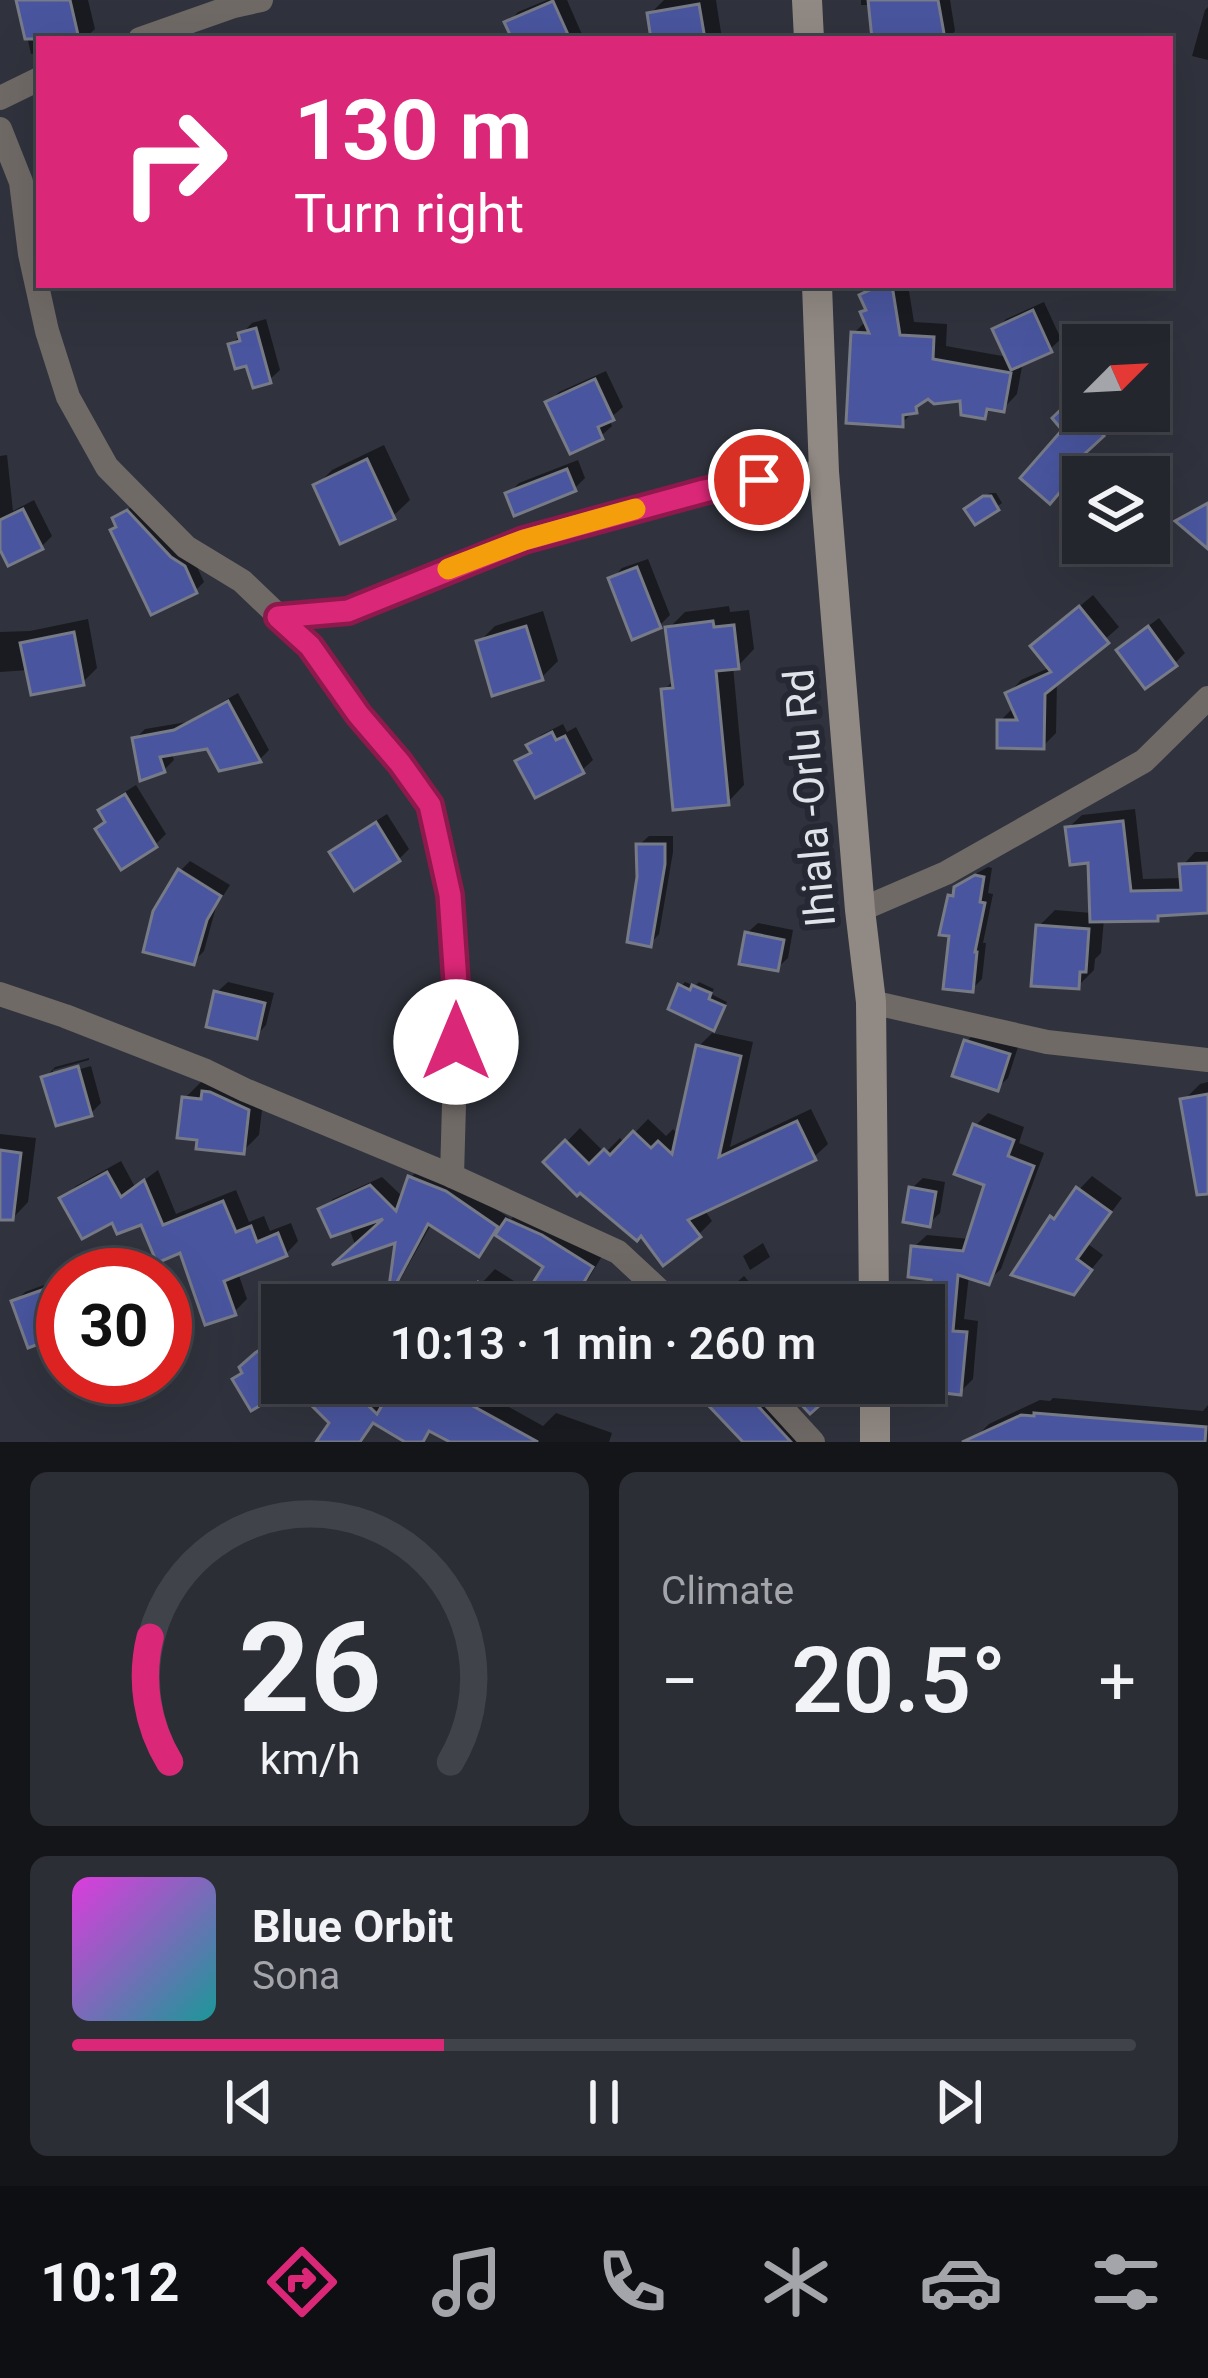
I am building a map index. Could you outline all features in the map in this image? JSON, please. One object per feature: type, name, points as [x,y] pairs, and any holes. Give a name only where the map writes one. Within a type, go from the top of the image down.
[{"type":"main road","points":[[807,0],[808,36]]},
{"type":"main road","name":"Ihiala -Orlu Rd","points":[[818,288],[824,472],[871,1002],[874,1284]]},
{"type":"main road","points":[[874,1404],[875,1442]]},
{"type":"street","points":[[149,36],[261,0]]},
{"type":"street","points":[[0,98],[36,80]]},
{"type":"street","points":[[0,129],[21,182],[36,282]]},
{"type":"street","points":[[37,288],[68,397],[107,467],[186,547],[242,581],[310,646],[430,805],[450,895],[457,997],[452,1176]]},
{"type":"street","points":[[278,617],[348,611],[524,540],[632,510],[759,480],[824,472]]},
{"type":"street","points":[[860,910],[946,873],[1144,761],[1208,698]]},
{"type":"street","points":[[0,994],[206,1071],[452,1176],[618,1252],[652,1284]]},
{"type":"street","points":[[871,1002],[1047,1042],[1208,1060]]},
{"type":"street","points":[[779,1404],[813,1442]]},
{"type":"building","points":[[16,0],[70,0],[78,36],[25,39]]},
{"type":"building","points":[[868,0],[938,0],[944,36],[872,36]]},
{"type":"building","points":[[553,1],[569,36],[511,36],[504,22]]},
{"type":"building","points":[[699,4],[704,36],[651,36],[647,13]]},
{"type":"building","points":[[874,288],[892,288],[900,335],[934,337],[933,359],[1011,373],[1004,412],[987,409],[985,419],[961,415],[960,401],[934,404],[928,399],[916,407],[917,413],[903,415],[903,427],[846,423],[851,332],[869,333],[859,295]]},
{"type":"building","points":[[1033,310],[1052,352],[1011,370],[992,329]]},
{"type":"building","points":[[256,328],[271,383],[253,388],[246,366],[235,369],[228,344],[240,341],[238,333]]},
{"type":"building","points":[[595,379],[614,420],[598,427],[603,439],[570,454],[545,402]]},
{"type":"building","points":[[1062,409],[1062,430],[1052,418]]},
{"type":"building","points":[[1062,430],[1104,436],[1082,456],[1062,456],[1062,490],[1050,504],[1020,478]]},
{"type":"building","points":[[367,459],[395,519],[340,544],[313,485]]},
{"type":"building","points":[[567,469],[576,491],[514,516],[505,493]]},
{"type":"building","points":[[991,496],[999,510],[975,525],[964,509]]},
{"type":"building","points":[[1208,503],[1208,549],[1175,521]]},
{"type":"building","points":[[23,509],[43,549],[8,566],[0,550],[0,520]]},
{"type":"building","points":[[127,510],[185,566],[197,593],[151,615],[110,530],[116,527],[112,518]]},
{"type":"building","points":[[637,567],[661,628],[632,640],[608,578]]},
{"type":"building","points":[[1079,606],[1109,643],[1045,694],[1044,749],[997,748],[997,720],[1017,720],[1005,693],[1051,672],[1030,646]]},
{"type":"building","points":[[713,621],[714,627],[734,625],[739,669],[716,671],[729,805],[673,810],[661,689],[673,688],[665,627]]},
{"type":"building","points":[[526,626],[543,680],[492,696],[476,641]]},
{"type":"building","points":[[1148,626],[1177,666],[1145,689],[1116,650]]},
{"type":"building","points":[[74,632],[84,685],[31,695],[20,643]]},
{"type":"building","points":[[228,701],[261,762],[219,771],[207,749],[160,757],[165,772],[140,781],[132,738],[174,730]]},
{"type":"building","points":[[552,732],[556,740],[565,736],[584,773],[535,798],[515,761],[531,753],[526,745]]},
{"type":"building","points":[[125,794],[157,847],[121,870],[95,829],[105,822],[98,810]]},
{"type":"building","points":[[1123,821],[1131,891],[1181,890],[1179,864],[1208,863],[1208,913],[1158,916],[1158,921],[1090,922],[1088,863],[1070,865],[1065,827]]},
{"type":"building","points":[[376,822],[400,861],[354,891],[329,852]]},
{"type":"building","points":[[636,844],[665,844],[651,947],[627,942],[637,877]]},
{"type":"building","points":[[178,869],[221,896],[207,920],[194,965],[143,952],[153,911]]},
{"type":"building","points":[[975,875],[984,877],[980,902],[985,903],[973,992],[943,989],[949,936],[939,935],[948,895],[953,896],[954,887]]},
{"type":"building","points":[[1036,925],[1089,929],[1086,972],[1080,972],[1079,989],[1031,986]]},
{"type":"building","points":[[745,932],[784,940],[778,971],[739,964]]},
{"type":"building","points":[[678,984],[711,993],[709,999],[725,1006],[714,1031],[668,1009]]},
{"type":"building","points":[[214,991],[265,1003],[257,1039],[206,1027]]},
{"type":"building","points":[[964,1040],[1010,1054],[998,1091],[952,1076]]},
{"type":"building","points":[[696,1045],[741,1056],[719,1157],[797,1121],[816,1160],[688,1220],[701,1237],[663,1266],[641,1236],[637,1241],[580,1193],[577,1196],[543,1162],[565,1140],[589,1164],[604,1149],[610,1155],[633,1131],[651,1148],[658,1141],[672,1154]]},
{"type":"building","points":[[78,1066],[92,1116],[56,1126],[41,1077]]},
{"type":"building","points":[[202,1091],[249,1110],[244,1154],[196,1149],[197,1140],[177,1138],[182,1097],[201,1099]]},
{"type":"building","points":[[1208,1094],[1208,1194],[1197,1195],[1180,1099]]},
{"type":"building","points":[[973,1124],[1014,1140],[1008,1156],[1034,1166],[989,1285],[958,1275],[953,1331],[967,1332],[961,1395],[945,1393],[945,1284],[908,1277],[911,1246],[963,1251],[984,1185],[954,1174]]},
{"type":"building","points":[[0,1150],[21,1153],[13,1220],[0,1220]]},
{"type":"building","points":[[107,1172],[121,1197],[144,1180],[163,1225],[223,1201],[236,1232],[251,1226],[257,1242],[278,1233],[287,1256],[224,1281],[236,1315],[205,1325],[192,1288],[192,1248],[151,1248],[141,1225],[117,1234],[112,1223],[82,1239],[59,1198]]},
{"type":"building","points":[[408,1176],[446,1191],[498,1227],[479,1257],[428,1224],[396,1284],[389,1284],[395,1243],[332,1265],[383,1219],[331,1237],[318,1209],[370,1185],[396,1211]]},
{"type":"building","points":[[909,1187],[936,1192],[930,1227],[903,1222]]},
{"type":"building","points":[[1076,1187],[1111,1212],[1077,1259],[1092,1270],[1074,1295],[1011,1275],[1050,1216],[1054,1219]]},
{"type":"building","points":[[506,1219],[593,1267],[583,1284],[532,1284],[543,1267],[495,1235]]},
{"type":"building","points":[[36,1292],[36,1345],[28,1348],[11,1301]]},
{"type":"building","points":[[261,1349],[262,1404],[251,1411],[232,1379]]},
{"type":"building","points":[[310,1404],[367,1404],[377,1414],[383,1404],[469,1404],[538,1442],[450,1442],[429,1431],[423,1442],[405,1442],[373,1423],[360,1442],[316,1442],[329,1423]]},
{"type":"building","points":[[707,1404],[756,1404],[791,1442],[743,1442]]},
{"type":"building","points":[[801,1404],[821,1404],[810,1414]]},
{"type":"building","points":[[1034,1413],[1206,1427],[1205,1442],[962,1442]]},
{"type":"slow traffic","points":[[448,569],[524,540],[635,509]]},
{"type":"route","points":[[456,1042],[450,895],[430,805],[310,646],[278,617],[348,611],[524,540],[759,480]]}]
